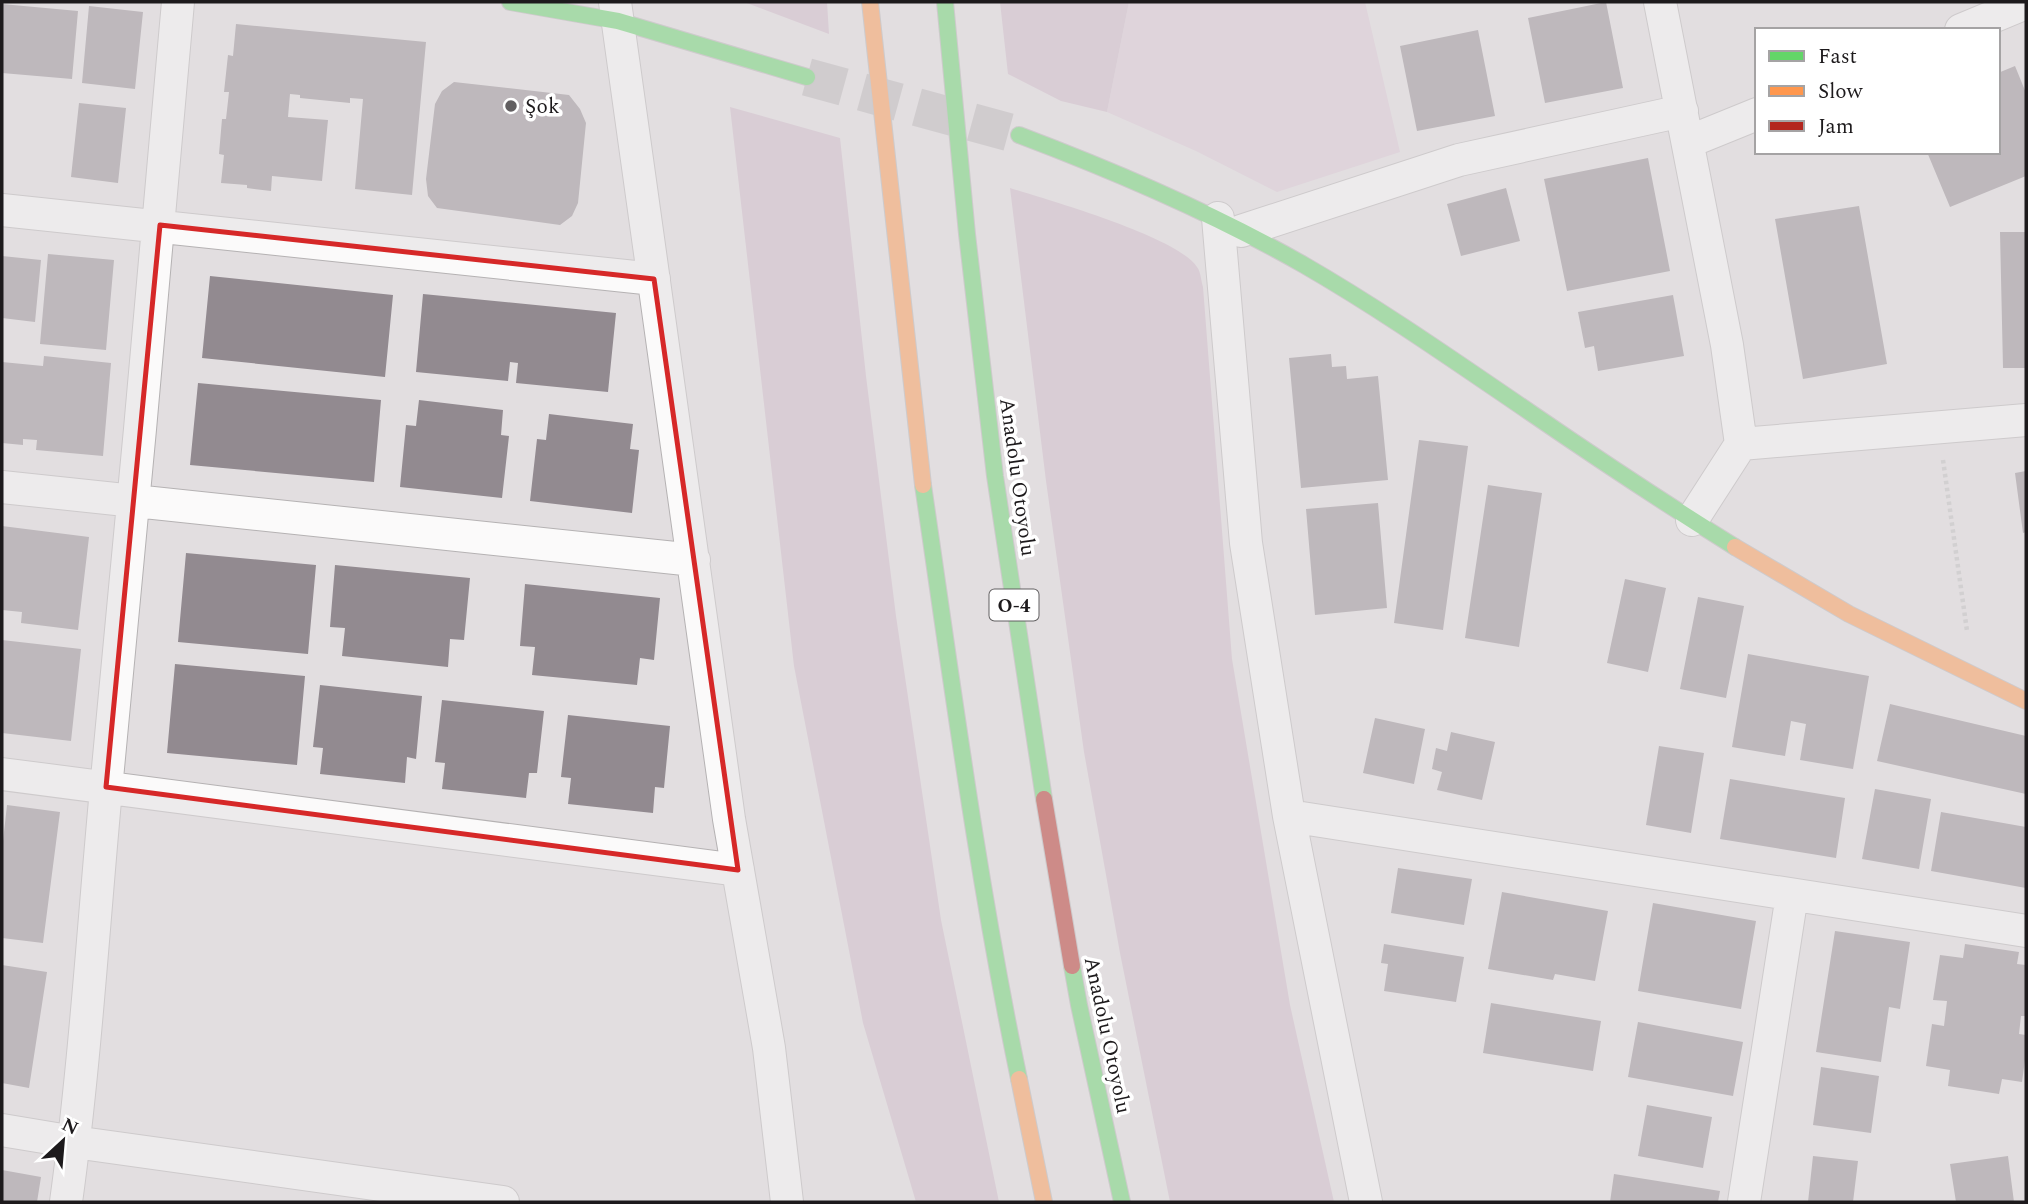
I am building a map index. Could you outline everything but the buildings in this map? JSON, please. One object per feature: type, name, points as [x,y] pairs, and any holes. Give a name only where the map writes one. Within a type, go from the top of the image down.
[{"type":"main road","points":[[510,2],[617,11],[807,78]]},
{"type":"main road","points":[[870,2],[922,478],[1002,998],[1045,1202]]},
{"type":"main road","name":"Anadolu Otoyolu","points":[[945,2],[967,234],[995,476],[1047,819],[1079,1005],[1122,1202]]},
{"type":"main road","points":[[1019,135],[1110,169],[1229,224],[1349,292],[1692,520],[1847,613],[2026,701]]},
{"type":"street","points":[[66,1202],[74,1142],[160,225],[178,2]]},
{"type":"street","points":[[1660,2],[1727,345],[1741,444],[1692,520]]},
{"type":"street","points":[[1966,28],[2026,3]]},
{"type":"street","points":[[617,11],[727,806],[769,1048],[787,1202]]},
{"type":"street","points":[[1366,1202],[1289,816],[1246,543],[1229,224],[1459,160],[1755,114]]},
{"type":"street","points":[[2,209],[654,279]]},
{"type":"street","points":[[1741,444],[2026,420]]},
{"type":"street","points":[[2,487],[694,560]]},
{"type":"street","points":[[2,774],[738,870]]},
{"type":"street","points":[[1289,816],[2026,931]]},
{"type":"street","points":[[1744,1202],[1793,895]]},
{"type":"street","points":[[2,1130],[498,1202]]},
{"type":"path","points":[[1938,428],[1974,675]]},
{"type":"highlighted area","points":[[160,225],[654,279],[738,870],[106,787]]},
{"type":"shaded area","points":[[744,2],[827,2],[829,34]]},
{"type":"shaded area","points":[[1000,2],[1129,2],[1107,112],[1061,101],[1008,74]]},
{"type":"shaded area","points":[[1129,2],[1365,2],[1400,152],[1277,192],[1196,151],[1107,112]]},
{"type":"shaded area","points":[[730,107],[840,138],[896,616],[941,920],[999,1202],[916,1202],[863,1023],[794,666]]},
{"type":"shaded area","points":[[1010,188],[1140,232],[1185,255],[1199,271],[1203,287],[1232,659],[1290,1005],[1334,1202],[1170,1202],[1120,953],[1084,752],[1046,481]]},
{"type":"tunnel","points":[[807,77],[1019,135]]},
{"type":"traffic: fast","points":[[510,2],[618,21],[807,77]]},
{"type":"traffic: fast","points":[[945,2],[967,234],[995,476],[1044,799]]},
{"type":"traffic: fast","points":[[1019,135],[1164,194],[1304,265],[1390,318],[1735,547]]},
{"type":"traffic: fast","points":[[923,485],[978,857],[1019,1079]]},
{"type":"traffic: fast","points":[[1072,966],[1122,1202]]},
{"type":"traffic: slow","points":[[870,2],[923,485]]},
{"type":"traffic: slow","points":[[1735,547],[1849,614],[2026,701]]},
{"type":"traffic: slow","points":[[1019,1079],[1044,1202]]},
{"type":"traffic: jam","points":[[1044,799],[1072,966]]},
{"type":"place","name":"Şok","points":[[511,106]]}]
